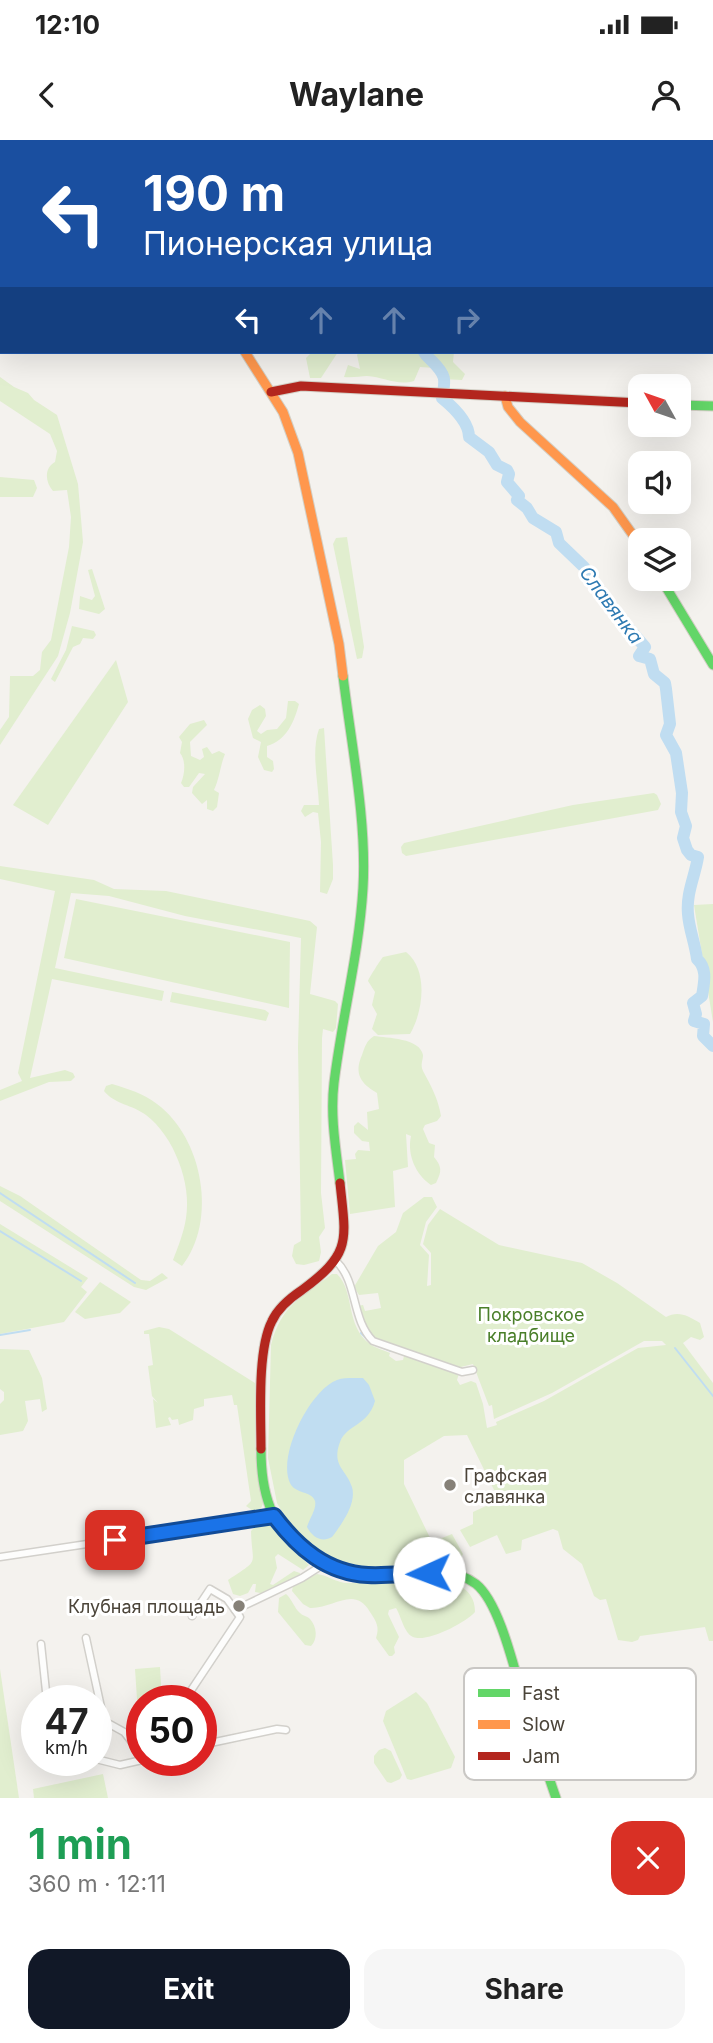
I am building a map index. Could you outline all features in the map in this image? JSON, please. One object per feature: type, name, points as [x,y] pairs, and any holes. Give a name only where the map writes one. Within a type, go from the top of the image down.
[{"type":"main road","points":[[246,354],[271,392],[289,427],[298,453],[320,548],[339,644],[361,825],[363,885],[358,941],[334,1084],[333,1119],[345,1222],[342,1250],[326,1272],[282,1305],[268,1325],[263,1362],[261,1455],[265,1491],[274,1516],[300,1546],[324,1564],[353,1574],[370,1576],[443,1574],[466,1579],[477,1585],[487,1599],[502,1633],[513,1668]]},
{"type":"main road","points":[[271,392],[301,386],[628,402]]},
{"type":"main road","points":[[505,396],[508,407],[520,422],[613,507],[628,528]]},
{"type":"main road","points":[[691,405],[713,406]]},
{"type":"main road","points":[[668,591],[713,665]]},
{"type":"main road","points":[[550,1780],[556,1798]]},
{"type":"street","points":[[336,1261],[345,1269],[364,1332],[373,1341],[462,1372],[473,1370]]},
{"type":"street","points":[[0,1557],[274,1516]]},
{"type":"street","points":[[194,1685],[237,1613],[324,1564]]},
{"type":"street","points":[[192,1616],[210,1589],[227,1599],[237,1613]]},
{"type":"street","points":[[86,1638],[104,1721],[126,1735]]},
{"type":"street","points":[[41,1644],[45,1685]]},
{"type":"street","points":[[217,1742],[276,1729],[286,1730]]},
{"type":"green space","points":[[310,354],[337,354],[321,378],[310,378],[306,358]]},
{"type":"green space","points":[[454,354],[453,362],[465,374],[462,380],[442,379],[435,368],[420,367],[414,381],[408,382],[367,376],[344,377],[348,365],[360,369],[357,355]]},
{"type":"green space","points":[[0,377],[28,393],[57,415],[78,484],[83,542],[70,613],[58,656],[0,745],[0,730],[9,717],[10,676],[33,676],[40,670],[42,652],[51,640],[69,547],[71,517],[67,490],[53,491],[47,479],[47,471],[55,462],[57,451],[50,434],[0,401]]},
{"type":"green space","points":[[0,477],[34,480],[37,488],[33,497],[0,497]]},
{"type":"green space","points":[[347,537],[364,647],[362,658],[357,659],[333,544],[336,538]]},
{"type":"green space","points":[[92,569],[105,609],[99,614],[79,609],[80,596],[92,600],[95,596],[88,570]]},
{"type":"green space","points":[[72,626],[94,631],[96,635],[93,639],[83,638],[80,644],[73,647],[55,682],[51,679],[66,650]]},
{"type":"green space","points":[[116,660],[128,702],[48,825],[13,805]]},
{"type":"green space","points":[[288,701],[299,704],[297,711],[285,735],[267,746],[267,757],[273,761],[274,769],[272,772],[264,770],[258,757],[261,742],[253,738],[248,719],[252,710],[260,705],[265,709],[266,716],[257,731],[261,734],[277,729],[286,718]]},
{"type":"green space","points":[[204,720],[207,725],[190,742],[191,756],[200,760],[204,757],[202,749],[207,747],[212,754],[219,751],[225,754],[214,790],[219,793],[217,807],[213,811],[207,809],[207,800],[202,804],[192,793],[193,787],[205,774],[199,773],[189,787],[184,787],[181,783],[184,767],[180,753],[182,742],[179,737],[190,724]]},
{"type":"green space","points":[[324,728],[333,865],[333,879],[327,894],[320,892],[321,842],[318,813],[313,812],[305,817],[301,811],[304,805],[319,805],[315,747],[319,729]]},
{"type":"green space","points":[[654,793],[661,804],[658,810],[406,856],[402,853],[401,847],[404,843],[573,805]]},
{"type":"green space","points":[[0,866],[94,880],[114,889],[166,891],[310,921],[317,927],[310,994],[338,1004],[336,1028],[333,1032],[323,1029],[322,1038],[321,1193],[325,1228],[319,1237],[319,1261],[296,1264],[292,1256],[294,1245],[301,1241],[298,1047],[301,938],[185,916],[109,896],[71,893],[55,968],[164,991],[162,1001],[52,979],[30,1078],[65,1070],[73,1073],[75,1077],[71,1081],[49,1082],[0,1101],[0,1090],[22,1081],[18,1073],[55,891],[0,879]]},
{"type":"green space","points":[[76,899],[290,942],[289,1008],[64,958]]},
{"type":"green space","points":[[713,904],[713,1022],[694,905]]},
{"type":"green space","points":[[406,952],[418,969],[421,980],[421,1003],[415,1025],[410,1034],[378,1035],[372,1029],[377,1014],[372,1005],[375,992],[368,981],[383,957]]},
{"type":"green space","points":[[172,992],[269,1013],[266,1021],[170,1002]]},
{"type":"green space","points":[[374,1036],[410,1042],[421,1049],[422,1069],[436,1098],[441,1116],[423,1129],[429,1143],[435,1145],[434,1157],[440,1166],[440,1172],[436,1183],[431,1185],[425,1180],[411,1157],[411,1136],[406,1134],[408,1167],[393,1171],[395,1207],[350,1214],[345,1160],[356,1159],[358,1150],[370,1151],[369,1142],[362,1141],[354,1133],[354,1126],[358,1122],[368,1130],[367,1112],[379,1109],[377,1093],[366,1085],[359,1072],[365,1047]]},
{"type":"green space","points":[[112,1084],[141,1094],[157,1104],[173,1119],[195,1158],[202,1204],[200,1226],[193,1248],[182,1266],[173,1260],[184,1229],[187,1205],[179,1162],[173,1148],[156,1124],[146,1115],[113,1099],[104,1091],[106,1086]]},
{"type":"green space","points":[[0,1186],[20,1196],[141,1280],[150,1281],[162,1273],[168,1278],[146,1290],[134,1287],[0,1201]]},
{"type":"green space","name":"Покровское кладбище","points":[[424,1197],[432,1197],[437,1207],[426,1222],[420,1245],[429,1255],[427,1286],[431,1285],[431,1253],[423,1244],[428,1225],[440,1209],[499,1245],[582,1263],[617,1283],[666,1317],[679,1314],[700,1323],[704,1337],[700,1340],[691,1337],[683,1343],[713,1383],[713,1641],[709,1641],[705,1627],[640,1636],[632,1642],[618,1640],[606,1599],[600,1600],[594,1596],[582,1564],[563,1549],[558,1531],[553,1529],[522,1540],[521,1550],[506,1554],[497,1535],[470,1547],[460,1530],[473,1524],[473,1512],[499,1500],[467,1435],[444,1436],[404,1460],[404,1484],[432,1542],[452,1534],[463,1554],[458,1563],[451,1567],[366,1569],[339,1563],[324,1556],[293,1531],[277,1503],[268,1458],[271,1345],[275,1331],[294,1303],[332,1274],[337,1274],[343,1281],[353,1318],[362,1337],[390,1353],[389,1356],[396,1361],[403,1360],[404,1356],[400,1353],[370,1337],[357,1306],[363,1305],[365,1311],[381,1308],[378,1293],[359,1295],[354,1287],[378,1246],[396,1232],[403,1213]],"holes":[[[644,1341],[662,1341],[666,1345],[638,1348],[544,1401],[487,1428],[476,1383],[471,1381],[460,1385],[457,1380],[461,1367],[473,1364],[489,1406],[492,1405],[494,1419],[552,1393]]]},
{"type":"green space","points":[[0,1224],[88,1278],[81,1287],[87,1292],[64,1322],[0,1334]]},
{"type":"green space","points":[[100,1282],[131,1302],[120,1313],[85,1319],[75,1312]]},
{"type":"green space","points":[[159,1327],[169,1329],[255,1383],[255,1452],[263,1504],[258,1514],[246,1506],[251,1501],[237,1405],[234,1405],[232,1395],[204,1399],[204,1406],[194,1409],[193,1420],[179,1425],[178,1419],[172,1420],[170,1417],[168,1418],[171,1425],[156,1428],[153,1399],[158,1403],[152,1396],[148,1366],[153,1365],[149,1334],[144,1334],[144,1331]]},
{"type":"green space","points":[[0,1349],[29,1350],[42,1378],[47,1409],[42,1412],[40,1399],[25,1401],[28,1421],[23,1431],[0,1435],[0,1404],[4,1400],[4,1392],[0,1389]]},
{"type":"green space","points":[[274,1525],[309,1565],[303,1570],[278,1554],[275,1557],[277,1568],[270,1584],[273,1585],[294,1571],[300,1573],[300,1578],[266,1594],[255,1592],[256,1584],[253,1584],[248,1593],[240,1596],[233,1594],[228,1580],[252,1561],[251,1531],[255,1527]]},
{"type":"green space","points":[[317,1574],[348,1583],[402,1579],[443,1581],[460,1586],[471,1596],[475,1612],[446,1631],[419,1638],[407,1632],[396,1608],[389,1610],[388,1614],[399,1637],[394,1647],[395,1653],[389,1656],[376,1638],[374,1618],[364,1604],[350,1599],[310,1608],[303,1604],[292,1591],[293,1586]]},
{"type":"green space","points":[[286,1594],[298,1611],[310,1619],[314,1626],[316,1636],[311,1646],[305,1645],[278,1612],[279,1598]]},
{"type":"green space","points":[[160,1667],[161,1685],[136,1685],[135,1669]]},
{"type":"green space","points":[[0,1669],[19,1798],[0,1798]]},
{"type":"green space","points":[[416,1692],[427,1703],[455,1757],[451,1768],[411,1780],[407,1779],[383,1721],[386,1711]]},
{"type":"green space","points":[[385,1748],[391,1751],[402,1775],[391,1783],[387,1782],[374,1763],[374,1756]]},
{"type":"green space","points":[[103,1776],[108,1798],[34,1798],[33,1789]]},
{"type":"water","points":[[343,1378],[363,1378],[375,1401],[368,1415],[343,1436],[337,1457],[350,1481],[352,1500],[340,1527],[332,1537],[321,1539],[314,1536],[307,1527],[315,1501],[290,1483],[287,1471],[292,1441],[307,1410],[327,1386]]},
{"type":"waterway","name":"Славянка","points":[[426,354],[442,374],[442,398],[463,420],[469,437],[489,452],[497,465],[507,470],[507,482],[519,496],[517,500],[527,508],[533,518],[556,532],[559,543],[584,567],[613,610],[645,647],[639,656],[650,659],[654,674],[665,683],[670,724],[666,735],[676,753],[682,793],[681,812],[686,826],[683,838],[687,850],[698,857],[689,892],[688,914],[697,959],[703,967],[704,976],[702,996],[693,1003],[696,1014],[694,1021],[704,1024],[703,1036],[713,1046]]},
{"type":"waterway","points":[[0,1193],[135,1283]]},
{"type":"waterway","points":[[0,1231],[81,1281]]},
{"type":"waterway","points":[[0,1335],[30,1330]]},
{"type":"waterway","points":[[361,1333],[368,1340]]},
{"type":"waterway","points":[[379,1346],[391,1351]]},
{"type":"waterway","points":[[675,1348],[713,1396]]},
{"type":"traffic: fast","points":[[691,405],[713,406]]},
{"type":"traffic: fast","points":[[668,591],[713,665]]},
{"type":"traffic: fast","points":[[340,1183],[333,1095],[358,937],[364,862],[358,782],[343,676]]},
{"type":"traffic: fast","points":[[261,1449],[263,1478],[270,1507],[278,1522],[299,1547],[328,1564],[360,1574],[441,1572],[465,1578],[476,1584],[492,1606],[515,1668]]},
{"type":"traffic: fast","points":[[550,1780],[556,1798]]},
{"type":"traffic: slow","points":[[246,354],[283,412],[298,453],[339,644],[343,676]]},
{"type":"traffic: slow","points":[[505,396],[508,407],[520,422],[613,507],[628,528]]},
{"type":"traffic: jam","points":[[271,392],[301,386],[628,402]]},
{"type":"traffic: jam","points":[[261,1449],[261,1383],[267,1333],[281,1308],[330,1266],[338,1255],[344,1233],[340,1183]]},
{"type":"place","name":"Графская славянка","points":[[450,1485]]},
{"type":"place","name":"Клубная площадь","points":[[239,1606]]},
{"type":"route","points":[[115,1540],[274,1516],[300,1546],[317,1560],[335,1569],[370,1576],[429,1573]]}]
